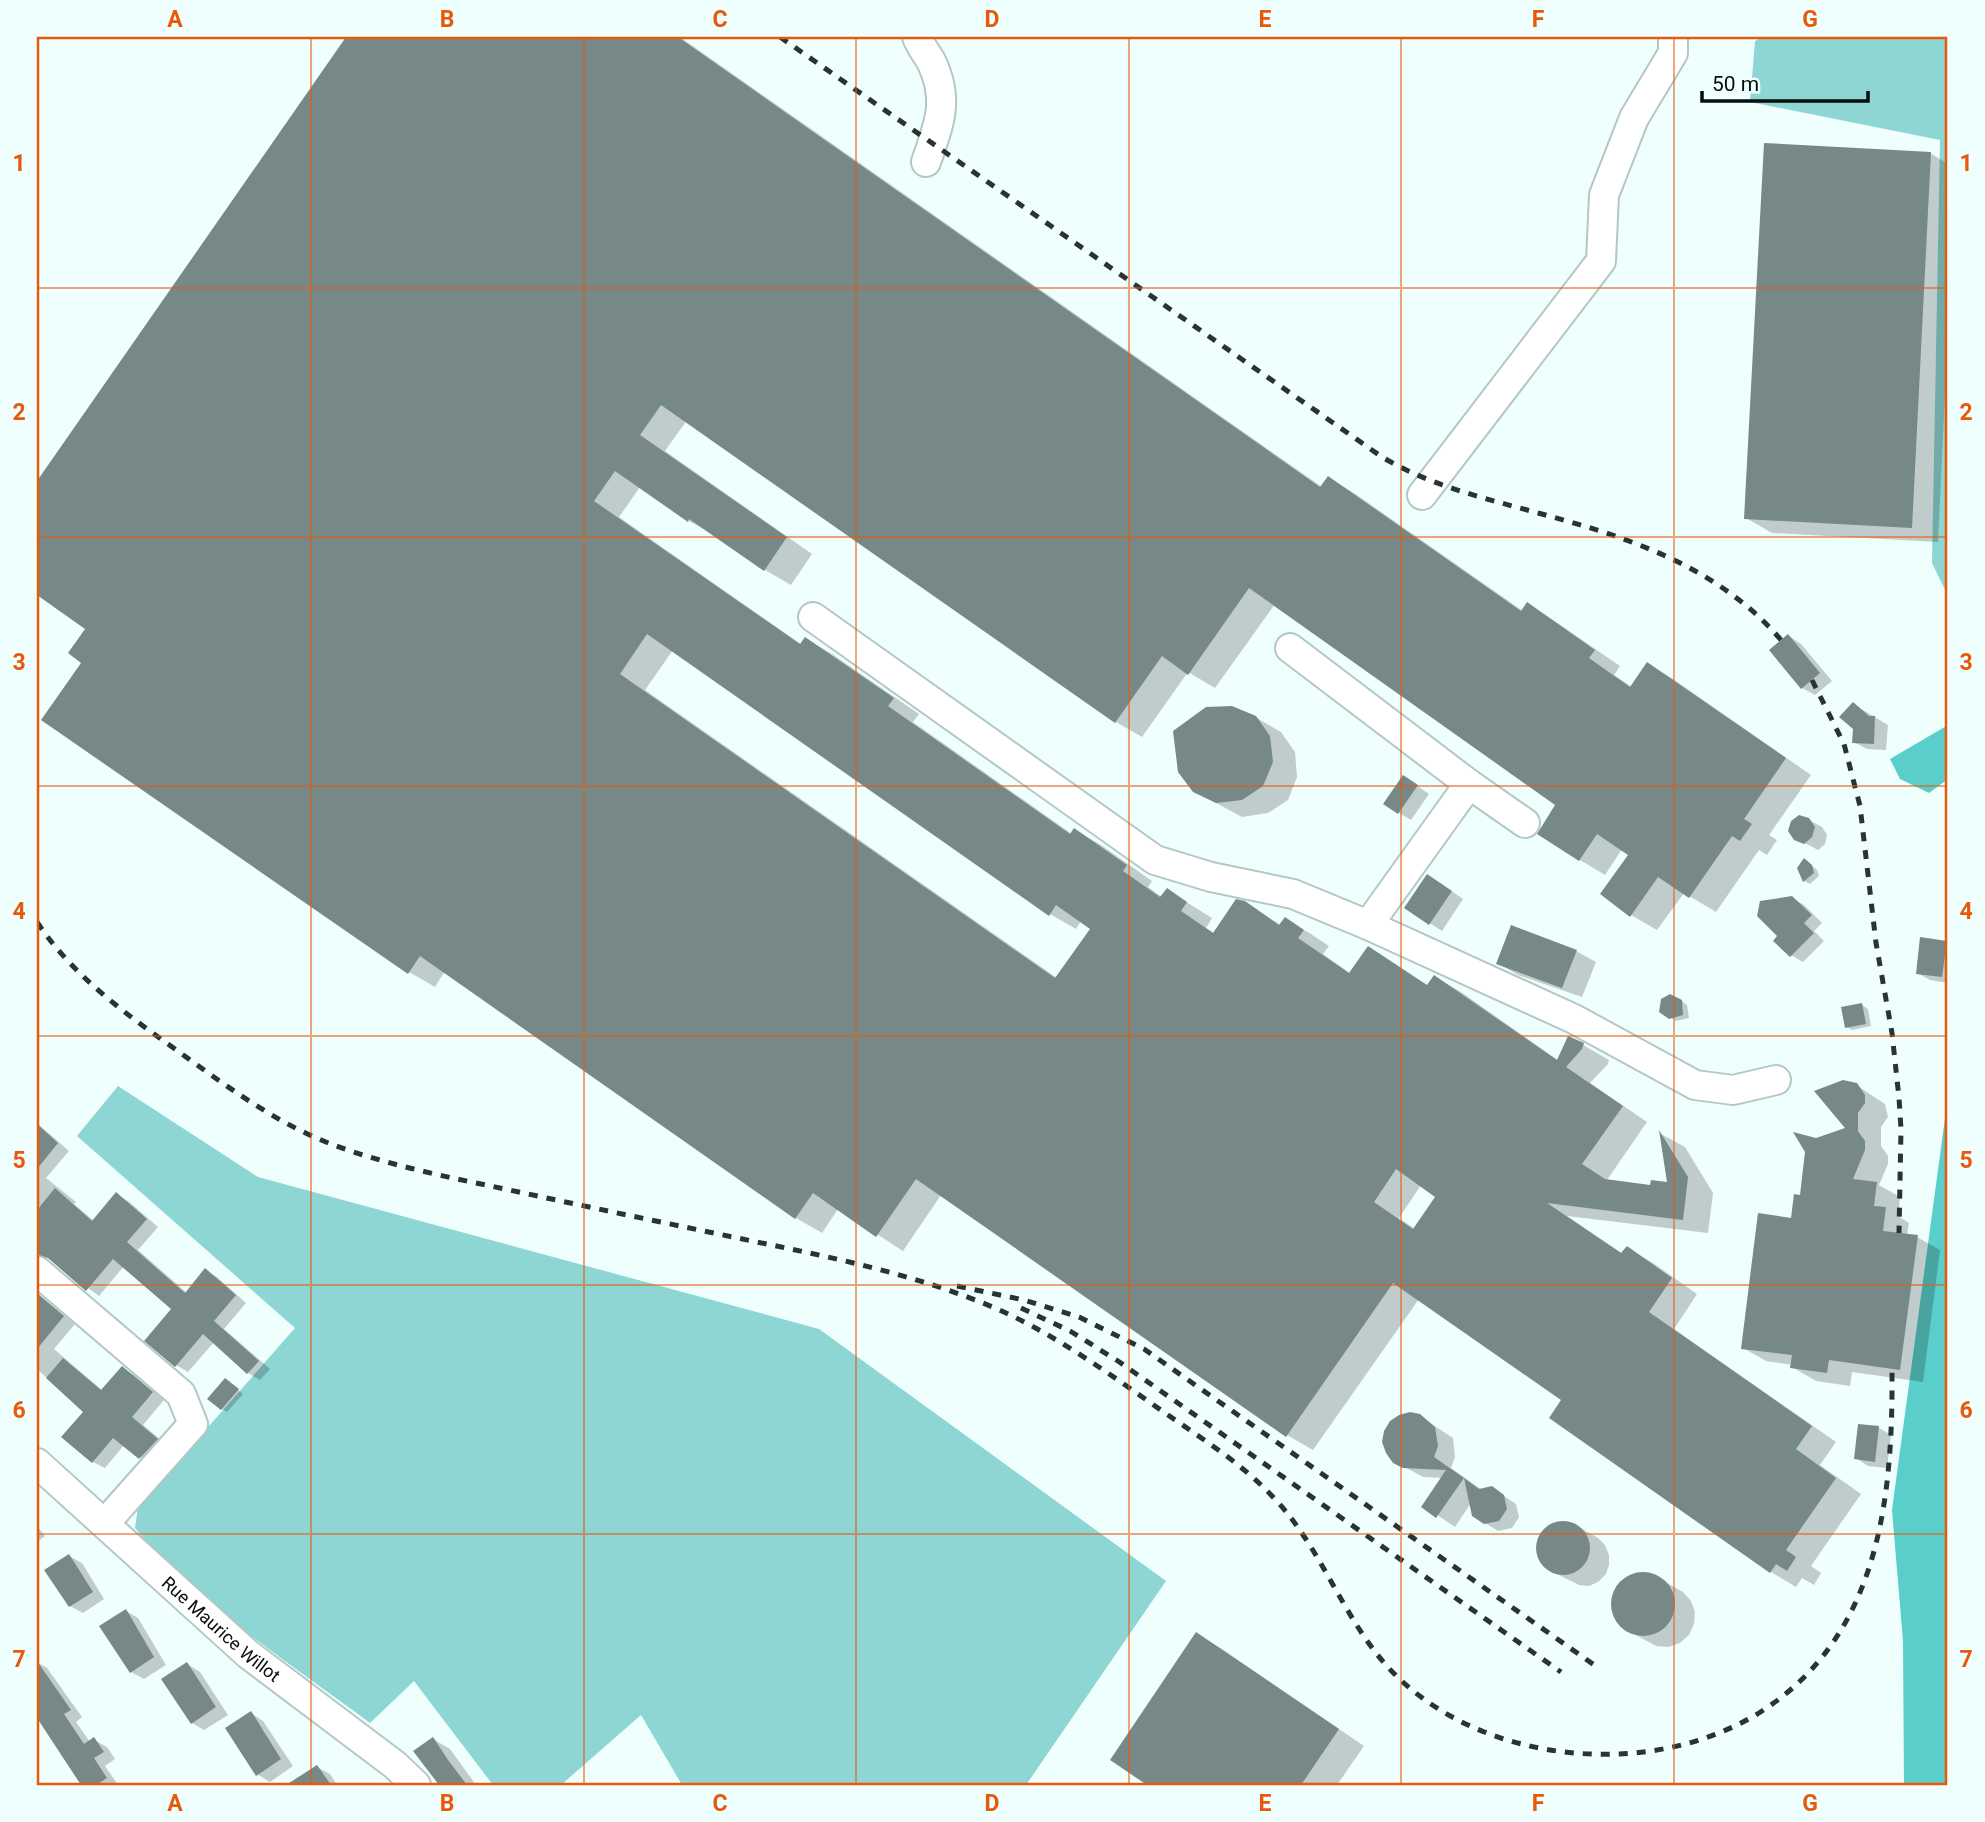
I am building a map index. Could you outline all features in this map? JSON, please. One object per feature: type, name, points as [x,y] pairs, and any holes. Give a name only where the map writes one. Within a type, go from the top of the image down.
[{"type":"street","points":[[917,37],[931,62],[942,107],[941,120],[926,162]]},
{"type":"street","points":[[1422,495],[1601,261],[1604,195],[1634,118],[1673,53],[1673,37]]},
{"type":"street","points":[[813,617],[1155,860],[1211,877],[1293,894],[1574,1018],[1695,1085],[1733,1090],[1776,1080]]},
{"type":"street","points":[[1290,648],[1469,784],[1525,823]]},
{"type":"street","points":[[1367,925],[1469,784]]},
{"type":"street","points":[[37,1271],[181,1394],[193,1423],[104,1523]]},
{"type":"street","name":"Rue Maurice Willot","points":[[37,1463],[176,1592],[249,1655],[395,1765],[416,1785]]},
{"type":"shaded area","points":[[1763,37],[1948,37],[1948,596],[1932,563],[1940,140],[1750,102],[1755,41]]},
{"type":"shaded area","points":[[1948,725],[1948,779],[1929,793],[1900,779],[1890,759]]},
{"type":"shaded area","points":[[118,1086],[258,1177],[819,1329],[1166,1581],[1026,1785],[682,1785],[641,1715],[561,1785],[493,1785],[414,1681],[370,1723],[216,1608],[187,1583],[135,1528],[138,1507],[295,1328],[77,1136]]},
{"type":"shaded area","points":[[1948,1096],[1948,1785],[1904,1785],[1903,1641],[1892,1510]]},
{"type":"building","points":[[346,37],[678,37],[1320,487],[1328,476],[1521,611],[1527,602],[1595,650],[1589,658],[1630,687],[1647,662],[1786,758],[1744,819],[1752,824],[1740,841],[1732,836],[1689,898],[1658,877],[1630,917],[1600,894],[1628,855],[1597,834],[1579,861],[1537,834],[1555,805],[1249,588],[1188,675],[1162,656],[1115,723],[661,405],[640,435],[787,537],[764,571],[615,471],[594,501],[800,644],[805,637],[894,698],[888,706],[1070,834],[1074,828],[1127,865],[1123,871],[1160,897],[1167,888],[1187,902],[1181,911],[1213,933],[1236,899],[1245,901],[1279,925],[1285,917],[1304,930],[1298,938],[1349,973],[1368,946],[1427,985],[1434,975],[1557,1060],[1568,1036],[1584,1043],[1566,1067],[1623,1106],[1582,1164],[1605,1179],[1650,1185],[1651,1180],[1667,1182],[1659,1130],[1688,1177],[1683,1220],[1547,1203],[1621,1253],[1627,1246],[1672,1278],[1649,1312],[1812,1426],[1796,1449],[1836,1478],[1786,1550],[1796,1557],[1787,1571],[1776,1564],[1770,1573],[1549,1418],[1561,1400],[1393,1283],[1286,1437],[916,1179],[876,1237],[813,1193],[795,1219],[420,956],[408,974],[41,720],[81,663],[68,653],[85,629],[37,595],[37,481]],"holes":[[[647,634],[1049,916],[1056,905],[1090,929],[1055,978],[620,674]],[[1396,1169],[1435,1197],[1413,1229],[1374,1202]]]},
{"type":"building","points":[[1764,143],[1931,152],[1912,528],[1744,519]]},
{"type":"building","points":[[1788,634],[1820,673],[1801,689],[1769,650]]},
{"type":"building","points":[[1853,702],[1869,716],[1875,716],[1874,744],[1852,743],[1853,729],[1839,717]]},
{"type":"building","points":[[1232,706],[1256,716],[1270,736],[1273,762],[1263,786],[1242,800],[1216,803],[1193,792],[1178,772],[1173,731],[1206,707]]},
{"type":"building","points":[[1403,775],[1418,785],[1398,814],[1383,804]]},
{"type":"building","points":[[1799,815],[1809,818],[1815,827],[1812,837],[1804,844],[1794,840],[1788,831],[1791,821]]},
{"type":"building","points":[[1804,858],[1812,865],[1814,873],[1803,882],[1797,868]]},
{"type":"building","points":[[1427,874],[1452,891],[1429,925],[1404,908]]},
{"type":"building","points":[[1792,896],[1812,915],[1804,923],[1814,933],[1790,957],[1773,941],[1777,936],[1757,916],[1760,901]]},
{"type":"building","points":[[1511,925],[1577,950],[1562,988],[1496,964]]},
{"type":"building","points":[[1920,937],[1947,941],[1942,977],[1916,974]]},
{"type":"building","points":[[1670,994],[1682,1000],[1683,1015],[1669,1019],[1659,1012],[1661,999]]},
{"type":"building","points":[[1862,1003],[1866,1024],[1845,1028],[1841,1007]]},
{"type":"building","points":[[1843,1080],[1857,1083],[1865,1095],[1865,1103],[1858,1113],[1858,1131],[1865,1141],[1865,1150],[1853,1179],[1877,1182],[1874,1206],[1886,1207],[1883,1231],[1918,1235],[1900,1370],[1829,1360],[1827,1373],[1790,1368],[1792,1355],[1741,1349],[1758,1213],[1791,1218],[1794,1194],[1800,1195],[1805,1152],[1793,1132],[1816,1138],[1845,1128],[1814,1091]]},
{"type":"building","points":[[37,1124],[58,1143],[37,1169]]},
{"type":"building","points":[[55,1188],[92,1221],[116,1192],[147,1219],[127,1242],[185,1293],[205,1268],[236,1295],[214,1321],[259,1361],[247,1374],[203,1334],[175,1367],[144,1341],[171,1309],[113,1259],[86,1291],[48,1258],[37,1255],[37,1210]]},
{"type":"building","points":[[37,1293],[64,1316],[37,1349]]},
{"type":"building","points":[[63,1358],[101,1390],[122,1366],[153,1392],[132,1417],[158,1439],[139,1459],[113,1438],[92,1463],[61,1437],[83,1412],[46,1378]]},
{"type":"building","points":[[225,1378],[239,1389],[221,1410],[207,1399]]},
{"type":"building","points":[[1410,1412],[1420,1414],[1435,1427],[1438,1446],[1434,1457],[1464,1478],[1436,1518],[1421,1507],[1446,1470],[1403,1468],[1393,1463],[1382,1442],[1390,1421]]},
{"type":"building","points":[[1858,1424],[1879,1426],[1875,1462],[1854,1459]]},
{"type":"building","points":[[1464,1478],[1479,1489],[1492,1486],[1504,1495],[1507,1509],[1499,1521],[1484,1524],[1472,1516]]},
{"type":"building","points":[[1568,1521],[1578,1525],[1586,1533],[1590,1548],[1586,1563],[1578,1571],[1558,1575],[1548,1571],[1540,1563],[1536,1543],[1540,1533],[1548,1525]]},
{"type":"building","points":[[69,1554],[93,1592],[69,1607],[44,1570]]},
{"type":"building","points":[[1637,1572],[1649,1572],[1666,1581],[1673,1592],[1673,1616],[1666,1627],[1649,1636],[1637,1636],[1625,1631],[1616,1622],[1611,1610],[1611,1598],[1616,1586],[1625,1577]]},
{"type":"building","points":[[126,1609],[154,1657],[130,1673],[99,1626]]},
{"type":"building","points":[[1196,1632],[1339,1729],[1301,1785],[1147,1785],[1110,1760]]},
{"type":"building","points":[[37,1661],[71,1710],[64,1714],[84,1744],[94,1737],[104,1752],[94,1758],[107,1778],[96,1785],[81,1785],[37,1718]]},
{"type":"building","points":[[187,1662],[216,1707],[191,1724],[161,1679]]},
{"type":"building","points":[[251,1711],[281,1759],[256,1776],[225,1728]]},
{"type":"building","points":[[433,1737],[467,1785],[439,1785],[413,1751]]},
{"type":"building","points":[[317,1765],[331,1785],[286,1785]]},
{"type":"railway","points":[[780,37],[1382,457],[1439,484],[1572,522],[1638,544],[1670,558],[1730,593],[1781,640]]},
{"type":"railway","points":[[1812,680],[1844,744],[1860,806],[1876,943],[1892,1033],[1899,1098],[1899,1233]]},
{"type":"railway","points":[[37,922],[80,974],[132,1017],[246,1099],[309,1135],[374,1158],[439,1175],[875,1268],[966,1296],[1018,1319],[1062,1343],[1209,1443],[1248,1473],[1272,1496],[1304,1536],[1370,1645],[1386,1665],[1423,1699],[1467,1724],[1515,1742],[1566,1752],[1618,1754],[1669,1748],[1718,1734],[1762,1711],[1802,1680],[1832,1644],[1855,1603],[1872,1560],[1889,1466],[1892,1369]]},
{"type":"railway","points":[[957,1286],[1024,1300],[1079,1317],[1144,1349],[1600,1669]]},
{"type":"railway","points":[[1021,1308],[1070,1331],[1118,1361],[1561,1672]]}]
